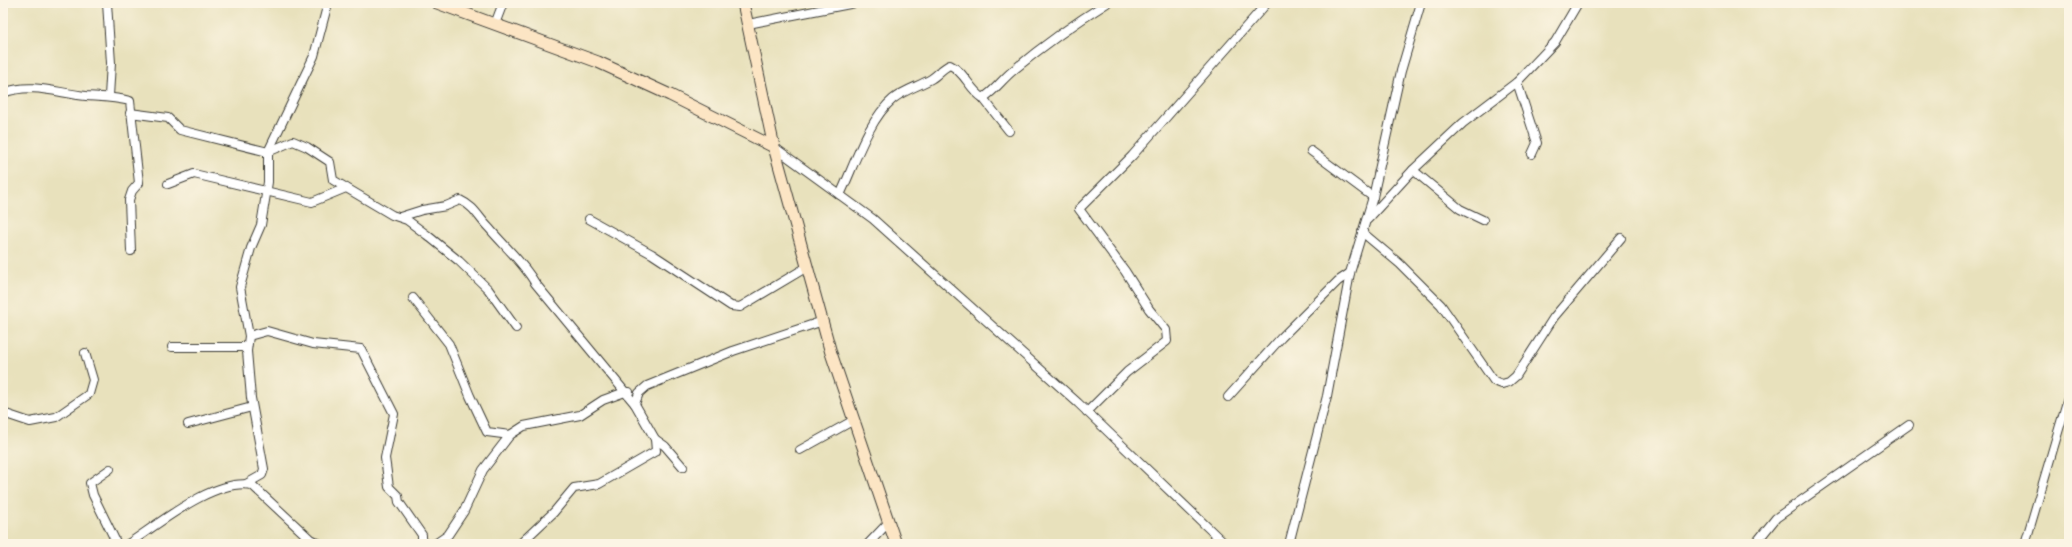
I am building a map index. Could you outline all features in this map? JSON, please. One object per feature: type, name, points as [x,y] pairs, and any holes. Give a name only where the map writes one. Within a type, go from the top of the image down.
[{"type":"main road","points":[[437,3],[598,62],[670,95],[774,147]]},
{"type":"main road","points":[[743,3],[774,147],[807,267],[854,420],[896,544]]},
{"type":"street","points":[[107,3],[111,63],[109,96]]},
{"type":"street","points":[[246,484],[262,475],[264,470],[252,407],[247,351],[249,336],[240,287],[251,248],[261,225],[267,190],[268,152],[314,56],[328,3]]},
{"type":"street","points":[[495,24],[503,3]]},
{"type":"street","points":[[748,24],[855,3]]},
{"type":"street","points":[[983,98],[989,94],[1002,79],[1024,61],[1107,3]]},
{"type":"street","points":[[1087,412],[1127,372],[1162,347],[1168,341],[1168,337],[1166,330],[1149,309],[1125,271],[1079,209],[1137,150],[1267,3]]},
{"type":"street","points":[[1290,544],[1327,396],[1350,273],[1373,197],[1401,71],[1421,3]]},
{"type":"street","points":[[1366,221],[1413,170],[1463,123],[1517,82],[1555,42],[1578,3]]},
{"type":"street","points":[[840,196],[879,114],[893,99],[932,78],[943,68],[950,65],[958,68],[977,94],[983,98],[1009,131]]},
{"type":"street","points":[[1517,82],[1537,143],[1532,154]]},
{"type":"street","points":[[3,93],[21,88],[48,88],[86,96],[109,96],[130,101],[130,113],[139,183],[132,192],[129,200],[131,251]]},
{"type":"street","points":[[130,113],[168,118],[180,130],[268,152],[293,141],[307,147],[330,162],[333,180],[399,218],[407,220],[459,261],[488,289],[516,328]]},
{"type":"street","points":[[774,147],[873,219],[1087,412],[1225,544]]},
{"type":"street","points":[[1311,151],[1373,197]]},
{"type":"street","points":[[1413,170],[1460,209],[1483,220]]},
{"type":"street","points":[[168,184],[194,174],[267,190],[312,202],[346,188]]},
{"type":"street","points":[[399,218],[422,210],[446,206],[460,200],[471,205],[485,225],[526,267],[535,283],[635,404],[655,439],[656,451],[628,469],[599,484],[574,488],[554,512],[520,544]]},
{"type":"street","points":[[589,219],[652,254],[731,306],[740,307],[807,267]]},
{"type":"street","points":[[1362,232],[1400,264],[1436,299],[1453,319],[1494,381],[1502,384],[1509,382],[1516,376],[1554,317],[1621,238]]},
{"type":"street","points":[[1228,397],[1281,338],[1338,281],[1350,273]]},
{"type":"street","points":[[413,298],[449,344],[470,396],[487,432],[510,435]]},
{"type":"street","points":[[635,404],[639,393],[648,386],[733,351],[823,321]]},
{"type":"street","points":[[249,336],[267,331],[313,344],[362,350],[394,414],[385,458],[389,486],[398,496],[399,502],[422,535],[422,544]]},
{"type":"street","points":[[172,347],[243,347],[247,351]]},
{"type":"street","points":[[3,413],[30,422],[50,418],[56,416],[89,394],[93,380],[85,353]]},
{"type":"street","points":[[435,544],[448,535],[464,511],[482,470],[510,435],[524,426],[580,415],[603,400],[625,392],[639,393]]},
{"type":"street","points":[[2025,544],[2069,395]]},
{"type":"street","points":[[188,424],[252,407]]},
{"type":"street","points":[[800,450],[854,420]]},
{"type":"street","points":[[1755,544],[1776,518],[1909,425]]},
{"type":"street","points":[[655,439],[665,446],[683,467]]},
{"type":"street","points":[[110,469],[90,483],[93,495],[117,544]]},
{"type":"street","points":[[128,544],[201,496],[241,483],[252,485],[310,539],[320,544]]},
{"type":"street","points":[[868,544],[888,523]]}]
